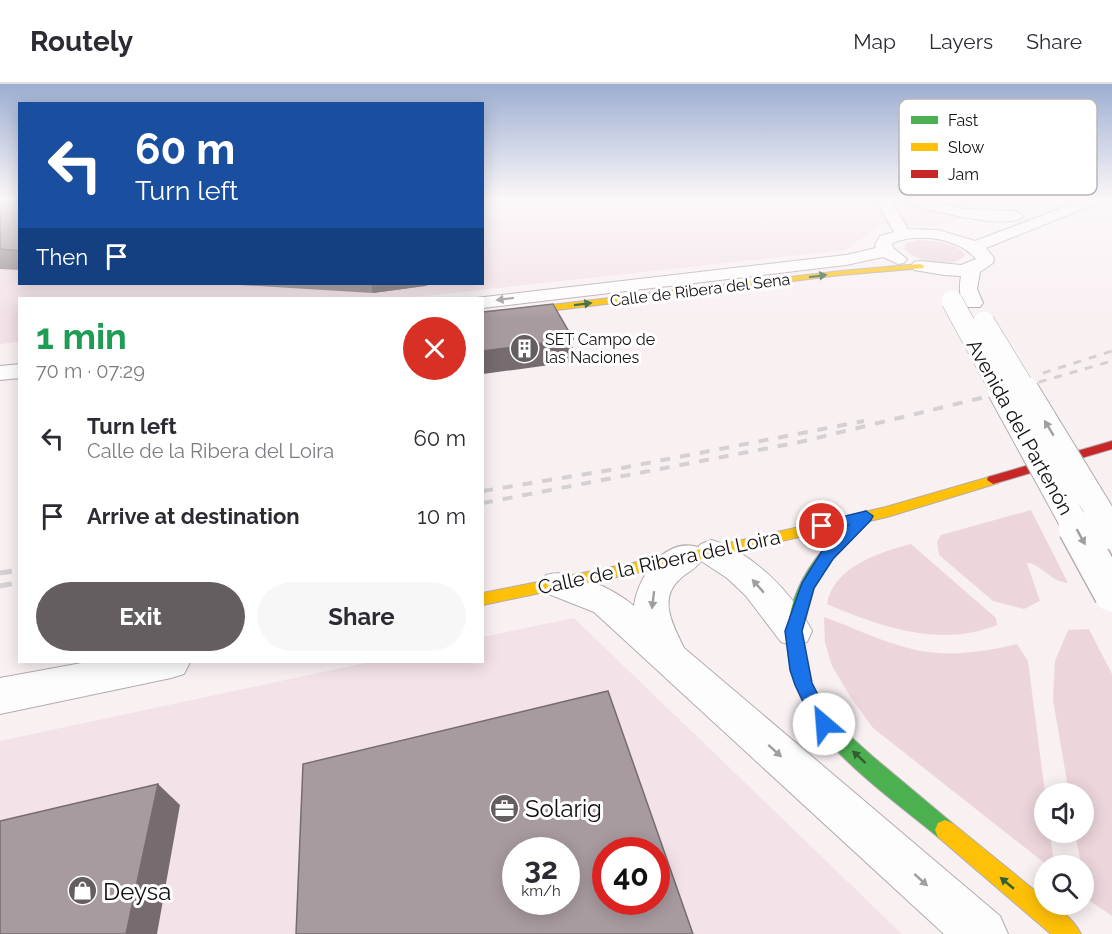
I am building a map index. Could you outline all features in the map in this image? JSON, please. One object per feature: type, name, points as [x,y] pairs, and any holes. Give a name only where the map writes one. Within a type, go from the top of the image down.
[{"type":"street","points":[[887,240],[884,245],[886,251],[918,266],[952,270],[971,269]]},
{"type":"street","points":[[951,240],[974,247],[993,240]]},
{"type":"street","name":"Avenida del Partenón","points":[[962,302],[968,289],[971,269],[984,263],[985,258],[974,247]]},
{"type":"street","name":"Calle de Ribera del Sena","points":[[484,302],[846,260],[886,251]]},
{"type":"street","name":"Avenida del Partenón","points":[[918,266],[962,302],[1112,532]]},
{"type":"street","name":"Calle de Ribera del Sena","points":[[484,316],[918,266]]},
{"type":"street","name":"Avenida del Partenón","points":[[962,302],[1112,594]]},
{"type":"street","points":[[0,357],[18,355]]},
{"type":"street","points":[[0,373],[18,371]]},
{"type":"street","name":"Calle de la Ribera del Loira","points":[[484,599],[700,554],[866,516],[937,498],[1112,445]]},
{"type":"street","points":[[866,516],[823,562],[807,587],[794,631],[799,670],[804,685],[824,724],[865,763],[1069,934]]},
{"type":"street","points":[[683,669],[660,643],[652,616],[652,595],[661,576],[700,554],[739,567],[756,582],[794,631]]},
{"type":"street","points":[[558,584],[606,602],[982,934]]},
{"type":"street","points":[[0,696],[166,663]]},
{"type":"shaded area","points":[[0,240],[18,240],[18,285],[484,285],[484,240],[860,240],[845,250],[415,297],[18,297],[18,342],[0,344]]},
{"type":"shaded area","points":[[919,240],[950,245],[965,255],[959,260],[944,263],[925,260],[904,249],[906,243]]},
{"type":"shaded area","points":[[1031,510],[1068,583],[1061,582],[1037,566],[1027,563],[1040,601],[1024,609],[993,601],[939,555],[937,542],[941,535]]},
{"type":"shaded area","points":[[911,544],[996,618],[997,625],[976,632],[933,635],[889,627],[827,604],[838,580],[848,571],[872,557]]},
{"type":"shaded area","points":[[824,617],[893,643],[929,652],[967,653],[1017,644],[1028,661],[1044,783],[1034,783],[1034,843],[1051,843],[1053,855],[1034,855],[873,728],[851,698],[832,666],[825,643]]},
{"type":"shaded area","points":[[574,618],[902,934],[0,934],[0,741],[365,663],[484,663],[484,637]]},
{"type":"shaded area","points":[[1089,629],[1112,674],[1112,916],[1094,904],[1094,855],[1079,855],[1077,843],[1094,843],[1094,783],[1067,783],[1053,700],[1055,661],[1068,630]]},
{"type":"building","points":[[0,240],[18,240],[18,251],[0,249]]},
{"type":"building","points":[[553,304],[573,339],[484,351],[484,312]]},
{"type":"building","points":[[608,691],[659,837],[592,837],[592,915],[670,915],[670,868],[693,934],[296,934],[303,764]]},
{"type":"building","name":"Deysa","points":[[158,784],[126,934],[0,934],[0,821]]},
{"type":"railway","points":[[1043,373],[1112,351]]},
{"type":"railway","points":[[1008,391],[1112,361]]},
{"type":"railway","points":[[484,503],[800,442],[1014,390]]},
{"type":"railway","points":[[484,491],[622,468],[864,421]]},
{"type":"railway","points":[[0,573],[18,570]]},
{"type":"railway","points":[[0,586],[18,582]]},
{"type":"traffic: fast","points":[[866,516],[827,555],[807,587],[794,631],[799,670],[803,685],[824,724],[865,763],[945,830]]},
{"type":"traffic: slow","points":[[484,316],[841,273],[920,266]]},
{"type":"traffic: slow","points":[[484,599],[712,552],[887,512],[993,480]]},
{"type":"traffic: slow","points":[[945,830],[1069,934]]},
{"type":"traffic: jam","points":[[993,480],[1112,445]]},
{"type":"place","name":"SET Campo de las Naciones","points":[[524,348]]},
{"type":"place","name":"Solarig","points":[[504,808]]},
{"type":"place","name":"Deysa","points":[[82,891]]},
{"type":"route","points":[[822,526],[866,516],[827,555],[807,587],[794,631],[799,670],[824,724]]}]
